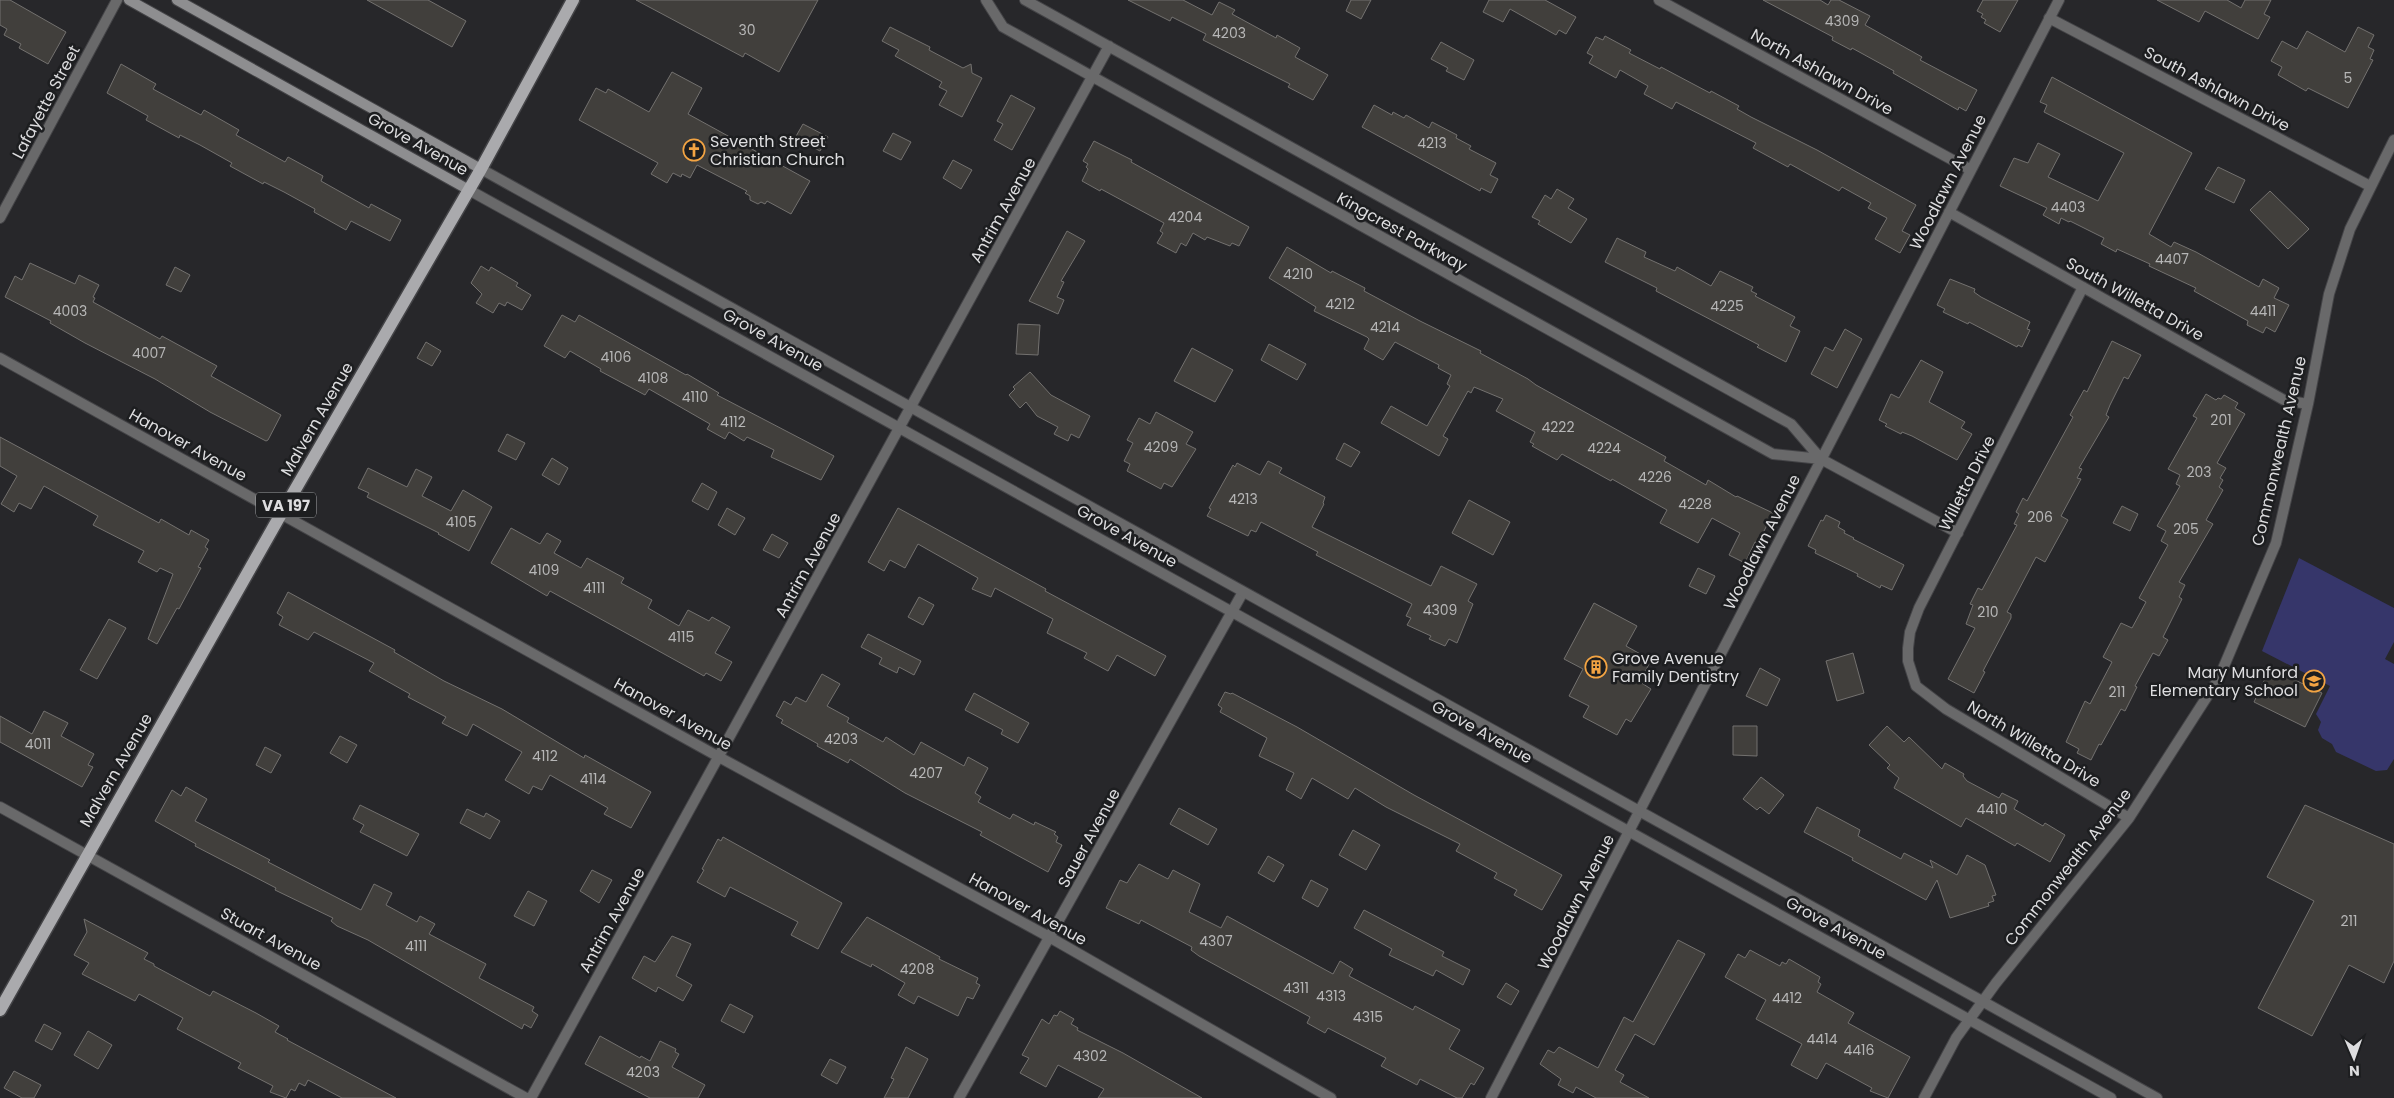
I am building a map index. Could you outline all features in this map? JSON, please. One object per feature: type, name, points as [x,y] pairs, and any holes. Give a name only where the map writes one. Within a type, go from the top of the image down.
[{"type":"main road","name":"Grove Avenue","points":[[129,0],[469,190]]},
{"type":"main road","name":"Grove Avenue","points":[[177,0],[481,169]]},
{"type":"main road","name":"Malvern Avenue","points":[[0,1010],[281,514],[481,169],[573,0]]},
{"type":"street","name":"Lafayette Street","points":[[0,218],[117,0]]},
{"type":"street","name":"Kingcrest Parkway","points":[[986,0],[1003,27],[1773,454],[1821,459]]},
{"type":"street","name":"Kingcrest Parkway","points":[[1025,0],[1791,424],[1821,459],[1958,533]]},
{"type":"street","name":"North Ashlawn Drive","points":[[1659,0],[1971,170]]},
{"type":"street","name":"Woodlawn Avenue","points":[[1491,1098],[2059,0]]},
{"type":"street","name":"South Ashlawn Drive","points":[[2049,18],[2370,186]]},
{"type":"street","name":"Antrim Avenue","points":[[531,1098],[1110,46]]},
{"type":"street","name":"Commonwealth Avenue","points":[[1924,1098],[1956,1038],[1983,1001],[2128,818],[2219,678],[2276,543],[2308,404],[2329,294],[2350,229],[2394,140]]},
{"type":"street","name":"Grove Avenue","points":[[481,169],[2157,1098]]},
{"type":"street","name":"Grove Avenue","points":[[469,190],[2111,1098]]},
{"type":"street","name":"South Willetta Drive","points":[[1949,212],[2284,400],[2308,404]]},
{"type":"street","name":"Willetta Drive","points":[[1926,695],[1916,686],[1911,675],[1908,648],[1910,632],[1919,608],[2083,287]]},
{"type":"street","name":"Hanover Avenue","points":[[0,358],[719,757],[1051,938],[1331,1098]]},
{"type":"street","name":"Sauer Avenue","points":[[959,1098],[1051,938],[1244,592]]},
{"type":"street","name":"North Willetta Drive","points":[[1926,695],[1946,709],[2128,818]]},
{"type":"street","name":"Stuart Avenue","points":[[0,807],[526,1098]]},
{"type":"shaded area","points":[[2299,558],[2394,608],[2394,642],[2385,659],[2394,664],[2394,759],[2387,770],[2376,771],[2336,752],[2332,744],[2322,738],[2318,730],[2321,722],[2316,714],[2330,686],[2262,651]]},
{"type":"building","points":[[0,0],[10,0],[66,32],[48,64],[19,48],[21,44],[4,35],[7,29],[0,25]]},
{"type":"building","points":[[367,0],[428,0],[466,21],[452,47]]},
{"type":"building","points":[[636,0],[818,0],[779,72],[745,53],[743,57]]},
{"type":"building","points":[[1128,0],[1183,0],[1212,15],[1219,2],[1235,10],[1232,14],[1276,38],[1277,35],[1300,48],[1295,57],[1328,75],[1313,100],[1288,87],[1290,84],[1203,40],[1206,34],[1172,17],[1170,21]]},
{"type":"building","points":[[1351,0],[1371,0],[1361,19],[1346,11]]},
{"type":"building","points":[[1489,0],[1545,0],[1576,17],[1566,34],[1559,30],[1556,35],[1510,9],[1503,22],[1483,12]]},
{"type":"building","points":[[1763,0],[1820,0],[1828,5],[1831,0],[1839,0],[1870,16],[1865,25],[1922,57],[1920,60],[1977,90],[1966,111],[1959,107],[1958,110],[1893,73],[1894,71],[1852,48],[1851,50],[1832,40],[1833,37]]},
{"type":"building","points":[[1983,0],[2018,0],[2000,32],[1984,23],[1986,20],[1981,17],[1983,14],[1977,11]]},
{"type":"building","points":[[2157,0],[2227,0],[2241,8],[2245,0],[2271,0],[2264,14],[2270,17],[2258,39],[2205,11],[2199,22]]},
{"type":"building","points":[[890,27],[930,47],[929,50],[963,68],[971,64],[972,73],[982,78],[962,117],[939,105],[947,91],[939,87],[942,82],[895,56],[899,50],[882,41]]},
{"type":"building","points":[[2358,27],[2374,35],[2368,47],[2374,50],[2370,59],[2373,60],[2348,108],[2308,88],[2306,91],[2278,75],[2282,67],[2271,61],[2282,41],[2297,49],[2307,31],[2345,52]]},
{"type":"building","points":[[1605,36],[1631,50],[1629,53],[1660,69],[1661,67],[1710,93],[1711,91],[1739,106],[1737,109],[1751,117],[1817,150],[1916,205],[1902,231],[1910,235],[1900,253],[1875,239],[1887,218],[1868,208],[1871,203],[1842,187],[1839,191],[1790,164],[1788,167],[1753,148],[1756,143],[1676,102],[1672,109],[1644,94],[1648,86],[1620,70],[1616,78],[1589,63],[1593,56],[1587,53],[1596,37],[1603,40]]},
{"type":"building","points":[[1441,42],[1474,60],[1464,80],[1446,71],[1448,68],[1431,59]]},
{"type":"building","points":[[121,64],[156,84],[153,89],[201,115],[204,110],[239,130],[236,135],[285,162],[288,157],[323,176],[321,181],[369,208],[371,204],[401,220],[390,241],[351,221],[346,230],[314,212],[315,209],[230,166],[232,163],[200,145],[180,135],[179,138],[146,120],[148,116],[107,93]]},
{"type":"building","name":"Seventh Street Christian Church","points":[[672,72],[702,88],[688,114],[810,181],[791,214],[767,201],[765,204],[761,202],[758,204],[750,200],[750,196],[745,193],[747,191],[697,165],[690,178],[682,174],[681,177],[673,173],[667,183],[651,174],[658,163],[579,120],[596,88],[606,93],[608,89],[649,112]]},
{"type":"building","points":[[2052,77],[2192,153],[2149,234],[2171,247],[2174,242],[2196,252],[2259,287],[2263,279],[2279,288],[2274,298],[2289,305],[2275,332],[2266,327],[2263,333],[2247,325],[2248,321],[2194,291],[2196,288],[2117,249],[2116,252],[2101,244],[2104,238],[2070,221],[2061,218],[2059,224],[2043,215],[2047,208],[2000,186],[2014,158],[2028,163],[2038,143],[2060,154],[2048,177],[2098,201],[2124,153],[2044,112],[2047,105],[2040,102]]},
{"type":"building","points":[[1011,95],[1035,108],[1012,150],[994,140],[1003,124],[997,121]]},
{"type":"building","points":[[1374,105],[1392,115],[1393,112],[1404,118],[1406,115],[1429,128],[1432,122],[1457,135],[1456,138],[1471,146],[1469,149],[1496,163],[1490,175],[1498,179],[1491,193],[1481,188],[1480,191],[1362,127]]},
{"type":"building","points":[[803,124],[828,137],[820,151],[795,138]]},
{"type":"building","points":[[893,133],[911,142],[901,160],[883,151]]},
{"type":"building","points":[[1094,141],[1132,160],[1131,162],[1249,227],[1239,246],[1232,243],[1230,246],[1207,237],[1205,240],[1193,233],[1186,246],[1181,243],[1176,253],[1157,243],[1163,233],[1160,231],[1164,223],[1101,189],[1100,191],[1082,181],[1088,169],[1086,167],[1088,164],[1083,161]]},
{"type":"building","points":[[953,160],[972,170],[961,189],[943,178]]},
{"type":"building","points":[[2218,167],[2245,180],[2234,203],[2205,189]]},
{"type":"building","points":[[1557,189],[1574,199],[1568,208],[1587,219],[1571,243],[1538,224],[1540,221],[1532,217],[1545,195],[1551,199]]},
{"type":"building","points":[[2270,191],[2309,229],[2288,249],[2250,210]]},
{"type":"building","points":[[1067,231],[1085,241],[1061,281],[1064,282],[1057,297],[1064,300],[1058,314],[1029,301]]},
{"type":"building","points":[[1617,238],[1646,252],[1644,257],[1675,271],[1677,267],[1711,286],[1720,271],[1753,287],[1751,291],[1757,294],[1755,296],[1795,317],[1790,326],[1800,331],[1786,362],[1757,347],[1759,345],[1656,291],[1657,288],[1605,262]]},
{"type":"building","points":[[1287,247],[1331,273],[1332,271],[1365,288],[1364,291],[1481,351],[1480,353],[1666,457],[1664,461],[1706,485],[1708,480],[1736,497],[1773,513],[1758,543],[1755,542],[1745,563],[1729,555],[1740,533],[1712,518],[1698,543],[1660,523],[1667,510],[1562,454],[1557,460],[1532,446],[1534,444],[1530,442],[1535,432],[1496,411],[1503,399],[1474,387],[1471,393],[1468,391],[1443,436],[1448,439],[1439,456],[1381,423],[1391,406],[1427,426],[1450,386],[1447,384],[1451,375],[1438,368],[1439,365],[1395,342],[1383,360],[1364,349],[1369,339],[1367,337],[1314,311],[1316,307],[1269,278]]},
{"type":"building","points":[[30,263],[75,284],[79,275],[99,285],[93,297],[95,298],[93,302],[160,339],[162,336],[217,366],[211,376],[281,415],[268,440],[266,441],[210,412],[155,379],[85,343],[50,323],[51,321],[5,297],[15,276],[22,280]]},
{"type":"building","points":[[481,266],[489,271],[491,267],[518,283],[516,286],[531,295],[522,310],[507,302],[505,306],[499,303],[493,313],[476,303],[482,294],[471,283]]},
{"type":"building","points":[[175,267],[190,275],[181,292],[166,285]]},
{"type":"building","points":[[1950,279],[1975,289],[1974,292],[1981,297],[2030,322],[2027,329],[2030,330],[2022,347],[2018,345],[2017,347],[1969,322],[1968,324],[1943,312],[1945,309],[1937,305]]},
{"type":"building","points":[[562,315],[575,322],[579,315],[687,374],[719,393],[717,395],[834,456],[821,480],[771,457],[774,450],[747,437],[744,441],[729,432],[725,439],[707,429],[710,424],[649,389],[645,395],[600,371],[601,369],[570,351],[565,358],[544,346]]},
{"type":"building","points":[[1018,324],[1040,325],[1038,355],[1016,354]]},
{"type":"building","points":[[1845,329],[1862,339],[1837,388],[1811,374],[1825,347],[1833,351]]},
{"type":"building","points":[[2112,341],[2141,355],[2128,379],[2124,377],[2106,415],[2109,417],[2079,468],[2082,469],[2077,478],[2081,479],[2061,516],[2068,520],[2045,562],[2036,557],[2007,612],[2011,614],[2011,618],[1983,671],[1985,672],[1974,693],[1948,679],[1975,628],[1966,624],[1973,605],[1970,604],[1978,588],[1982,590],[2017,525],[2014,524],[2019,514],[2016,512],[2023,498],[2027,501],[2073,417],[2070,415],[2084,390],[2087,392]]},
{"type":"building","points":[[426,342],[441,351],[432,366],[417,358]]},
{"type":"building","points":[[1269,344],[1306,364],[1297,380],[1261,360]]},
{"type":"building","points":[[1192,348],[1233,370],[1215,402],[1174,381]]},
{"type":"building","points":[[1921,360],[1943,372],[1929,402],[1965,422],[1961,428],[1972,434],[1957,460],[1912,436],[1902,432],[1901,434],[1885,426],[1887,424],[1879,420],[1891,394],[1899,398]]},
{"type":"building","points":[[1030,372],[1051,395],[1090,416],[1079,438],[1071,434],[1068,441],[1054,434],[1058,427],[1037,416],[1026,402],[1020,408],[1009,395],[1015,389],[1013,387]]},
{"type":"building","points":[[2206,394],[2216,400],[2218,398],[2221,399],[2224,395],[2238,403],[2235,408],[2245,414],[2217,463],[2226,468],[2220,478],[2223,480],[2219,487],[2223,490],[2206,520],[2213,524],[2179,582],[2185,585],[2179,597],[2182,599],[2163,637],[2168,640],[2159,656],[2153,653],[2135,686],[2137,687],[2125,711],[2121,709],[2091,760],[2077,753],[2079,749],[2066,742],[2085,701],[2090,704],[2112,662],[2103,657],[2121,623],[2132,628],[2146,602],[2139,598],[2168,545],[2161,541],[2166,531],[2157,526],[2180,486],[2176,484],[2180,475],[2168,469],[2197,418],[2193,416]]},
{"type":"building","points":[[1156,412],[1193,432],[1186,444],[1196,449],[1172,487],[1164,483],[1161,489],[1127,471],[1130,464],[1124,461],[1133,443],[1127,440],[1139,418],[1150,424]]},
{"type":"building","points":[[507,434],[525,443],[516,460],[498,451]]},
{"type":"building","points":[[0,437],[159,523],[161,519],[189,535],[191,530],[209,540],[205,547],[208,549],[198,567],[201,568],[179,609],[177,608],[157,644],[148,639],[173,574],[160,568],[157,572],[138,562],[144,551],[93,525],[98,516],[44,486],[31,509],[19,503],[14,512],[1,504],[17,476],[0,466]]},
{"type":"building","points":[[1344,443],[1360,452],[1351,467],[1336,459]]},
{"type":"building","points":[[552,458],[568,468],[559,485],[542,475]]},
{"type":"building","points":[[1268,461],[1282,468],[1279,473],[1325,497],[1324,504],[1312,527],[1431,586],[1441,566],[1477,584],[1468,601],[1473,604],[1457,643],[1449,639],[1445,646],[1429,639],[1431,636],[1407,625],[1411,618],[1406,616],[1412,604],[1316,555],[1318,552],[1261,522],[1256,532],[1251,530],[1248,536],[1207,516],[1211,509],[1209,508],[1233,465],[1235,467],[1237,463],[1260,475]]},
{"type":"building","points":[[368,468],[407,487],[416,469],[432,477],[422,496],[451,511],[463,490],[492,507],[469,551],[439,533],[367,497],[369,493],[358,488]]},
{"type":"building","points":[[702,483],[717,492],[708,510],[692,501]]},
{"type":"building","points":[[1469,500],[1510,522],[1493,555],[1452,533]]},
{"type":"building","points":[[2122,506],[2138,514],[2130,531],[2113,523]]},
{"type":"building","points":[[727,508],[745,518],[735,535],[718,525]]},
{"type":"building","points":[[898,508],[1046,589],[1045,591],[1166,656],[1155,676],[1117,655],[1108,671],[1084,658],[1087,653],[1047,633],[1053,619],[995,588],[991,597],[972,589],[978,578],[918,544],[905,568],[890,560],[884,571],[868,562]]},
{"type":"building","points":[[1826,515],[1840,522],[1838,527],[1853,539],[1904,565],[1892,590],[1881,585],[1880,588],[1857,576],[1858,574],[1815,553],[1816,550],[1808,546],[1821,520],[1823,521]]},
{"type":"building","points":[[511,528],[540,544],[547,533],[561,541],[554,553],[581,568],[587,558],[624,578],[621,583],[652,600],[648,608],[679,626],[688,610],[709,621],[712,617],[730,627],[715,653],[732,662],[721,681],[706,673],[704,676],[550,591],[547,596],[491,563]]},
{"type":"building","points":[[772,534],[788,543],[779,558],[763,550]]},
{"type":"building","points":[[1698,568],[1715,576],[1706,594],[1689,586]]},
{"type":"building","points":[[288,592],[395,650],[394,652],[444,681],[502,709],[584,758],[585,755],[651,792],[631,828],[604,814],[608,808],[550,775],[542,790],[533,786],[529,794],[505,780],[522,752],[473,724],[467,736],[442,723],[446,717],[408,697],[410,694],[369,671],[374,663],[314,632],[308,640],[279,625],[283,617],[277,613]]},
{"type":"building","points":[[919,597],[934,605],[923,625],[908,617]]},
{"type":"building","name":"Grove Avenue Family Dentistry","points":[[1594,603],[1637,626],[1626,646],[1651,660],[1640,682],[1651,689],[1631,722],[1626,719],[1617,735],[1583,717],[1589,706],[1569,696],[1583,669],[1564,659]]},
{"type":"building","points":[[109,619],[126,628],[97,679],[80,670]]},
{"type":"building","points":[[868,634],[921,661],[914,675],[899,667],[897,673],[879,664],[882,658],[861,647]]},
{"type":"building","points":[[1853,653],[1864,693],[1837,701],[1826,661]]},
{"type":"building","points":[[1760,668],[1780,679],[1767,706],[1746,696]]},
{"type":"building","points":[[2270,668],[2322,693],[2305,727],[2254,702]]},
{"type":"building","points":[[822,674],[840,684],[827,706],[849,718],[847,722],[883,742],[886,737],[914,755],[921,742],[964,766],[968,757],[988,768],[975,793],[981,797],[978,802],[1010,819],[1013,814],[1034,825],[1035,822],[1056,832],[1054,834],[1058,837],[1056,842],[1062,845],[1048,872],[980,835],[982,832],[905,793],[850,759],[848,763],[781,723],[783,720],[776,716],[784,701],[791,705],[796,697],[806,702]]},
{"type":"building","points":[[1225,692],[1232,693],[1297,727],[1414,795],[1562,875],[1542,910],[1514,895],[1517,890],[1494,878],[1497,873],[1456,851],[1460,844],[1386,807],[1355,788],[1348,799],[1312,778],[1301,799],[1286,790],[1294,773],[1259,756],[1267,738],[1220,712],[1222,708],[1218,705]]},
{"type":"building","points":[[974,693],[1029,723],[1018,743],[1001,734],[1003,730],[965,710]]},
{"type":"building","points":[[44,711],[68,723],[61,736],[94,754],[88,765],[93,767],[82,787],[0,742],[0,716],[32,734]]},
{"type":"building","points":[[1733,726],[1757,726],[1757,756],[1733,755]]},
{"type":"building","points":[[1887,726],[1904,742],[1909,737],[1942,769],[1945,763],[1964,774],[1963,776],[1967,781],[1999,798],[2002,793],[2018,801],[2014,809],[2043,826],[2045,823],[2065,835],[2050,862],[2017,843],[2015,846],[1966,818],[1961,827],[1894,788],[1899,778],[1887,768],[1890,765],[1869,745]]},
{"type":"building","points":[[340,736],[357,745],[347,763],[330,753]]},
{"type":"building","points":[[265,747],[281,755],[271,773],[256,765]]},
{"type":"building","points":[[1761,777],[1784,795],[1769,814],[1760,807],[1757,810],[1743,799]]},
{"type":"building","points":[[186,787],[207,799],[195,821],[270,860],[268,862],[361,910],[374,884],[392,893],[386,905],[417,922],[420,916],[435,924],[429,934],[486,964],[479,978],[534,1007],[532,1011],[538,1015],[531,1028],[524,1024],[522,1029],[368,940],[337,926],[331,921],[333,918],[275,890],[276,888],[195,846],[196,844],[155,821],[172,790],[181,796]]},
{"type":"building","points":[[360,805],[419,834],[407,856],[360,832],[364,825],[353,819]]},
{"type":"building","points":[[2305,805],[2394,844],[2394,961],[2384,983],[2349,965],[2312,1036],[2258,1008],[2314,901],[2267,877]]},
{"type":"building","points":[[1817,807],[1860,830],[1858,836],[1901,859],[1904,853],[1933,868],[1930,860],[1957,875],[1967,855],[1985,865],[1996,895],[1992,896],[1994,901],[1988,903],[1989,906],[1950,918],[1937,880],[1926,900],[1804,832]]},
{"type":"building","points":[[1179,808],[1217,829],[1208,845],[1170,824]]},
{"type":"building","points":[[467,809],[484,817],[486,813],[500,821],[490,839],[460,823]]},
{"type":"building","points":[[1353,830],[1380,845],[1366,870],[1339,855]]},
{"type":"building","points":[[723,837],[842,903],[818,949],[791,935],[798,922],[730,887],[725,897],[697,882],[718,839],[721,841]]},
{"type":"building","points":[[1268,856],[1284,865],[1274,882],[1258,873]]},
{"type":"building","points":[[1139,864],[1168,879],[1173,870],[1200,884],[1189,912],[1221,928],[1227,916],[1333,974],[1340,961],[1353,969],[1349,976],[1413,1010],[1415,1006],[1460,1030],[1449,1049],[1484,1068],[1474,1085],[1471,1083],[1462,1098],[1457,1098],[1420,1079],[1417,1085],[1381,1066],[1386,1058],[1328,1028],[1325,1033],[1307,1023],[1310,1017],[1199,956],[1191,950],[1192,947],[1141,920],[1139,924],[1106,908],[1120,880],[1127,883]]},
{"type":"building","points":[[592,870],[612,880],[599,903],[580,891]]},
{"type":"building","points":[[1311,880],[1328,889],[1318,907],[1302,898]]},
{"type":"building","points":[[528,891],[547,901],[534,926],[514,916]]},
{"type":"building","points":[[1364,910],[1444,952],[1442,956],[1470,970],[1463,985],[1436,970],[1433,976],[1389,955],[1392,949],[1354,928]]},
{"type":"building","points":[[867,917],[940,957],[939,959],[978,978],[976,983],[980,985],[973,999],[967,997],[958,1016],[918,996],[914,1004],[898,995],[905,983],[872,964],[871,967],[841,952]]},
{"type":"building","points":[[84,919],[148,953],[144,959],[154,964],[154,966],[210,996],[213,991],[256,1013],[279,1026],[275,1032],[287,1040],[396,1098],[342,1098],[308,1080],[305,1086],[299,1083],[295,1091],[291,1089],[286,1098],[270,1092],[273,1086],[238,1068],[241,1063],[177,1029],[183,1018],[139,994],[135,1001],[82,974],[89,963],[74,955],[87,932]]},
{"type":"building","points":[[672,936],[691,944],[676,976],[692,985],[683,1001],[658,987],[656,992],[632,978],[644,956],[655,962]]},
{"type":"building","points":[[1678,940],[1705,954],[1654,1045],[1635,1034],[1615,1070],[1624,1075],[1620,1082],[1649,1098],[1596,1098],[1576,1087],[1573,1093],[1558,1085],[1561,1079],[1540,1064],[1548,1050],[1554,1053],[1559,1047],[1598,1068],[1624,1017],[1633,1022]]},
{"type":"building","points":[[1750,950],[1780,966],[1782,962],[1786,964],[1789,959],[1820,977],[1818,982],[1821,984],[1817,992],[1854,1013],[1848,1023],[1910,1057],[1888,1098],[1870,1091],[1872,1088],[1826,1063],[1817,1079],[1791,1065],[1802,1044],[1756,1019],[1766,1000],[1725,977],[1738,954],[1745,958]]},
{"type":"building","points":[[1506,983],[1519,991],[1511,1005],[1497,997]]},
{"type":"building","points":[[730,1004],[753,1016],[744,1033],[721,1021]]},
{"type":"building","points":[[1060,1011],[1074,1019],[1071,1024],[1078,1028],[1077,1030],[1123,1053],[1202,1098],[1098,1098],[1104,1089],[1058,1065],[1046,1087],[1020,1073],[1029,1058],[1022,1055],[1042,1019],[1049,1024],[1054,1015],[1057,1016]]},
{"type":"building","points":[[44,1024],[61,1033],[52,1050],[35,1041]]},
{"type":"building","points":[[88,1031],[112,1045],[98,1069],[74,1055]]},
{"type":"building","points":[[600,1036],[640,1058],[641,1056],[650,1061],[660,1041],[676,1049],[675,1052],[679,1054],[672,1067],[705,1085],[698,1098],[650,1098],[585,1064]]},
{"type":"building","points":[[906,1047],[928,1059],[908,1098],[884,1098],[894,1079],[891,1078]]},
{"type":"building","points":[[830,1059],[846,1067],[837,1084],[821,1075]]},
{"type":"building","points":[[14,1071],[41,1085],[34,1098],[22,1098],[4,1088]]},
{"type":"place","name":"Seventh Street Christian Church","points":[[694,150]]},
{"type":"place","name":"Grove Avenue Family Dentistry","points":[[1596,667]]},
{"type":"place","name":"Mary Munford Elementary School","points":[[2314,681]]}]
